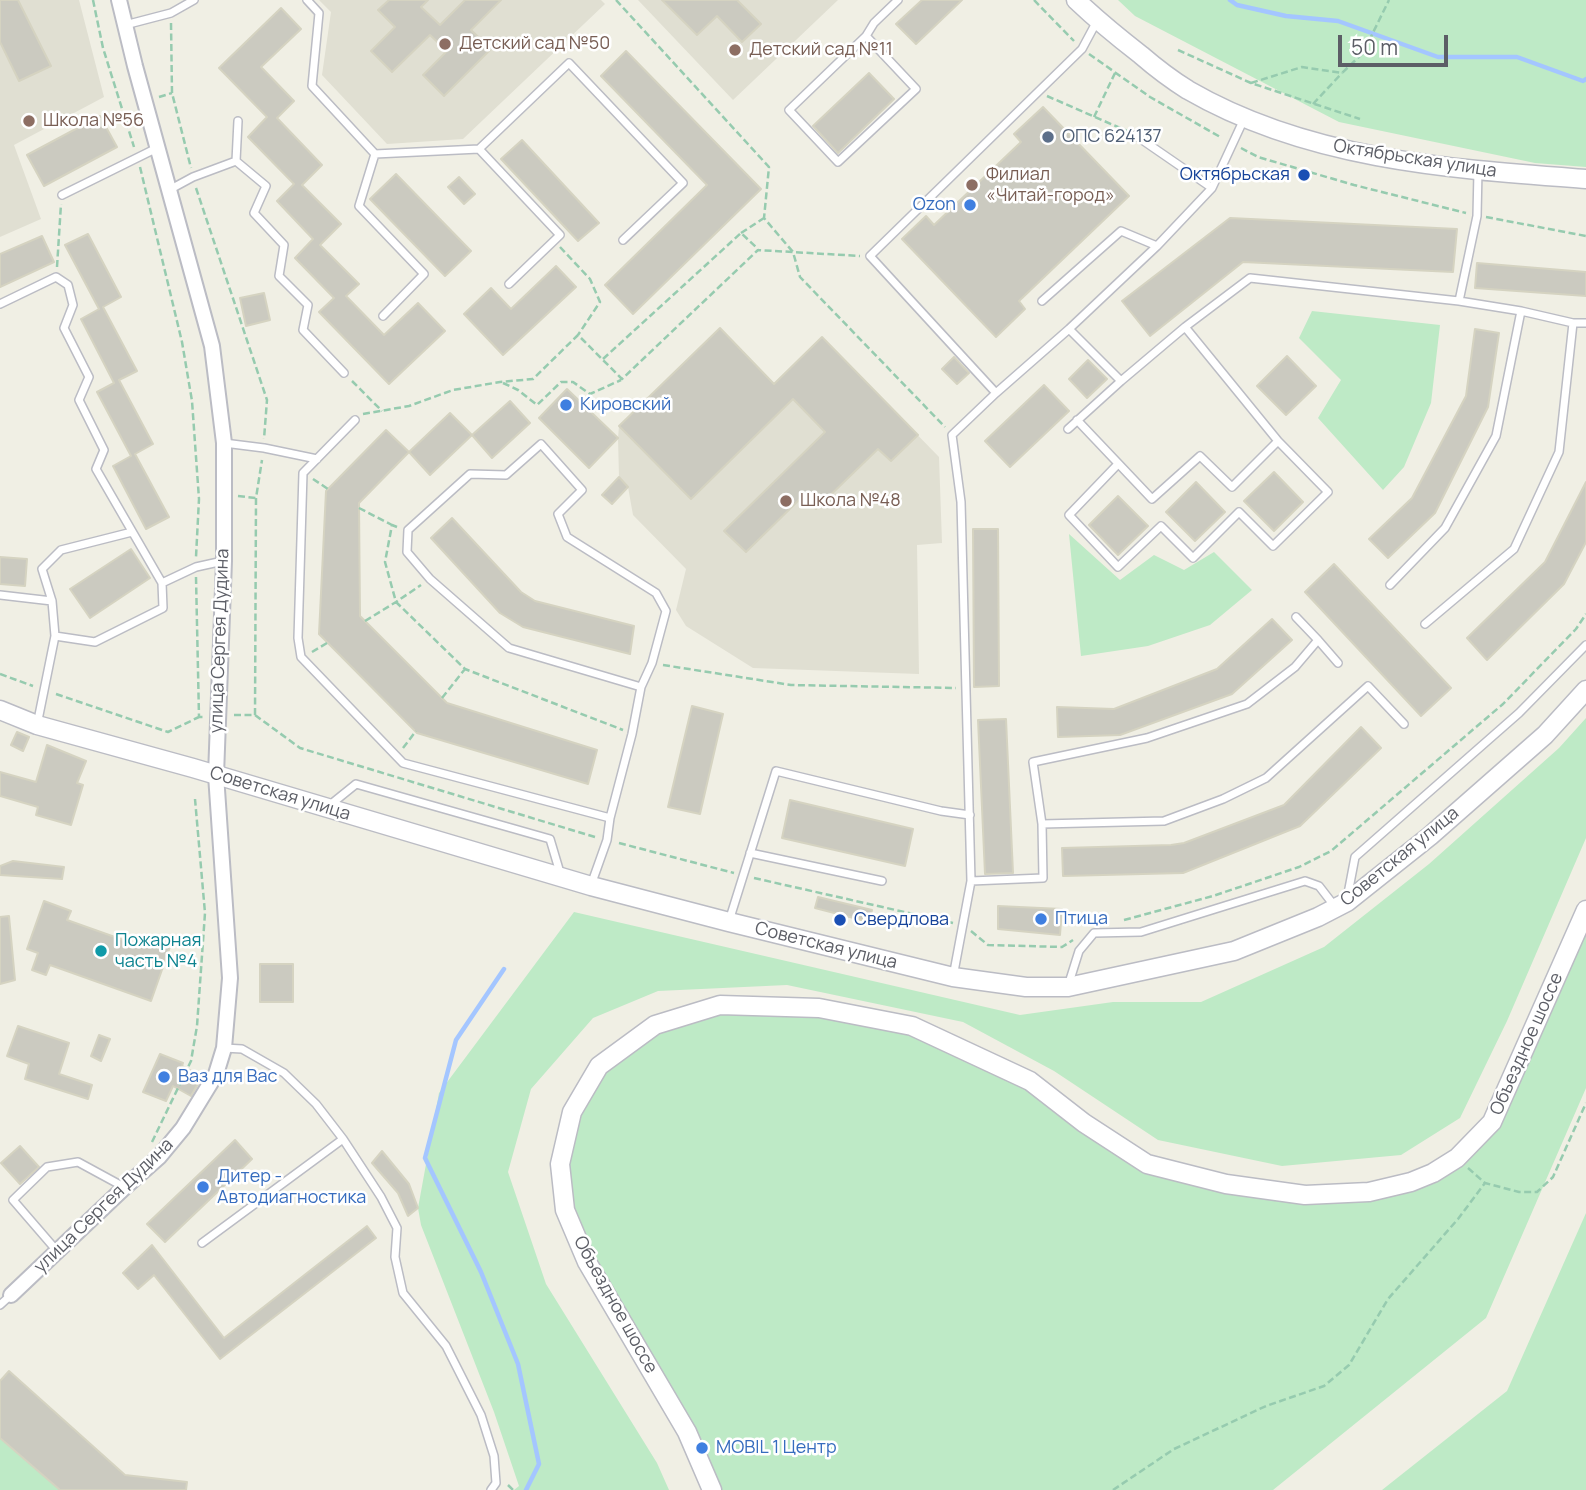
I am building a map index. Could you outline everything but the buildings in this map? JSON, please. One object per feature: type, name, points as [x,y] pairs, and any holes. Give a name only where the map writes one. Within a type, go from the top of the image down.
[{"type":"street","name":"улица Сергея Дудина","points":[[5,1300],[159,1157],[183,1128],[216,1074],[224,1048],[230,978],[216,775],[224,561],[225,443],[212,346],[119,0]]},
{"type":"street","name":"Октябрьская улица","points":[[1076,0],[1164,74],[1188,90],[1244,118],[1306,140],[1364,155],[1478,171],[1586,179]]},
{"type":"street","name":"Советская улица","points":[[0,710],[37,725],[193,768],[591,886],[729,922],[953,977],[1026,987],[1068,987],[1234,951],[1342,905],[1430,836],[1545,735],[1586,690]]},
{"type":"street","name":"Объездное шоссе","points":[[712,1490],[687,1432],[587,1262],[565,1210],[560,1164],[572,1112],[599,1066],[655,1025],[720,1005],[819,1008],[912,1026],[1030,1081],[1084,1123],[1147,1164],[1226,1184],[1305,1195],[1369,1192],[1425,1177],[1457,1158],[1492,1122],[1586,910]]},
{"type":"lane","points":[[125,25],[171,13],[194,0]]},
{"type":"lane","points":[[307,0],[319,13],[312,86],[375,154],[479,149],[569,63],[683,183],[623,240]]},
{"type":"lane","points":[[866,36],[916,89],[838,162],[789,110],[866,36],[874,23],[898,0]]},
{"type":"lane","points":[[996,393],[870,256],[1082,49],[1097,20]]},
{"type":"lane","points":[[953,977],[971,881],[961,502],[952,435],[1157,246],[1212,188],[1244,118]]},
{"type":"lane","points":[[236,162],[238,121]]},
{"type":"lane","points":[[1135,135],[1212,188]]},
{"type":"lane","points":[[62,195],[157,148]]},
{"type":"lane","points":[[479,149],[559,235],[509,284]]},
{"type":"lane","points":[[375,154],[359,206],[424,274],[383,316]]},
{"type":"lane","points":[[169,191],[193,177],[236,162]]},
{"type":"lane","points":[[236,162],[266,186],[254,212],[284,245],[279,276],[308,305],[303,330],[344,373]]},
{"type":"lane","points":[[1459,301],[1477,216],[1478,171]]},
{"type":"lane","points":[[1042,301],[1121,231],[1157,246]]},
{"type":"lane","points":[[0,304],[56,278],[68,285],[74,305],[64,328],[89,376],[79,400],[104,450],[96,470],[162,583],[163,608],[107,637],[95,642],[55,636]]},
{"type":"lane","points":[[1068,429],[1185,327],[1250,278],[1459,301],[1573,323],[1586,323]]},
{"type":"lane","points":[[1390,585],[1445,528],[1496,436],[1521,311]]},
{"type":"lane","points":[[1425,624],[1514,549],[1559,453],[1573,323]]},
{"type":"lane","points":[[1118,464],[1069,515],[1118,567],[1161,526],[1193,558],[1239,512],[1273,546],[1328,492],[1278,441],[1185,327]]},
{"type":"lane","points":[[1069,329],[1121,381]]},
{"type":"lane","points":[[355,420],[303,473],[298,638],[301,657],[403,763],[610,818]]},
{"type":"lane","points":[[1077,420],[1152,499],[1200,456],[1232,486],[1278,441]]},
{"type":"lane","points":[[225,443],[317,458]]},
{"type":"lane","points":[[591,886],[607,840],[641,687],[652,663],[666,611],[656,593],[567,537],[558,514],[582,490],[541,444],[506,475],[470,474],[408,530],[407,552],[430,579],[509,648],[641,687]]},
{"type":"lane","points":[[37,725],[55,636],[52,601],[42,569],[61,550],[132,531]]},
{"type":"lane","points":[[162,583],[196,567],[224,561]]},
{"type":"lane","points":[[0,595],[52,601]]},
{"type":"lane","points":[[1296,617],[1338,663]]},
{"type":"lane","points":[[971,881],[1043,878],[1042,824],[1033,762],[1147,738],[1247,704],[1295,667],[1318,640]]},
{"type":"lane","points":[[1068,987],[1079,951],[1094,933],[1141,932],[1304,881],[1319,886],[1342,905],[1355,857],[1519,713],[1586,645]]},
{"type":"lane","points":[[1042,824],[1164,821],[1223,799],[1266,778],[1368,686],[1404,724]]},
{"type":"lane","points":[[729,922],[776,771],[942,811],[970,815]]},
{"type":"lane","points":[[326,808],[356,784],[550,839],[561,877]]},
{"type":"lane","points":[[750,853],[882,881]]},
{"type":"lane","points":[[224,1048],[242,1049],[284,1073],[316,1104],[381,1197],[397,1228],[395,1257],[403,1293],[446,1346],[481,1415],[494,1456],[496,1483],[491,1490]]},
{"type":"lane","points":[[202,1243],[343,1139]]},
{"type":"lane","points":[[57,1251],[13,1200],[47,1167],[78,1162],[125,1187]]},
{"type":"path","points":[[93,0],[103,48],[138,159],[182,342],[192,401],[198,499],[196,567],[199,717]]},
{"type":"path","points":[[616,0],[769,167],[764,218],[793,252],[800,277],[952,435]]},
{"type":"path","points":[[1034,0],[1082,49],[1150,97],[1258,157],[1354,186]]},
{"type":"path","points":[[1313,104],[1363,53],[1389,0]]},
{"type":"path","points":[[1178,50],[1251,83],[1360,119]]},
{"type":"path","points":[[1251,83],[1303,67],[1342,73]]},
{"type":"path","points":[[1094,117],[1115,72]]},
{"type":"path","points":[[1037,92],[1135,135]]},
{"type":"path","points":[[56,278],[62,195]]},
{"type":"path","points":[[603,359],[741,233],[764,218]]},
{"type":"path","points":[[741,233],[758,250],[870,256]]},
{"type":"path","points":[[355,420],[361,415],[409,405],[453,390],[533,379],[578,335],[600,302],[590,279],[554,240]]},
{"type":"path","points":[[500,382],[518,390],[537,405],[561,382],[573,382],[590,394],[622,379],[758,250]]},
{"type":"path","points":[[578,335],[622,379]]},
{"type":"path","points":[[344,373],[382,411]]},
{"type":"path","points":[[303,473],[328,489]]},
{"type":"path","points":[[359,509],[408,530]]},
{"type":"path","points":[[392,525],[385,562],[396,602],[465,669],[632,734]]},
{"type":"path","points":[[365,621],[430,579]]},
{"type":"path","points":[[1121,921],[1287,872],[1331,851],[1503,704],[1576,629],[1586,614]]},
{"type":"path","points":[[301,657],[327,643]]},
{"type":"path","points":[[652,663],[791,685],[966,688]]},
{"type":"path","points":[[442,698],[465,669]]},
{"type":"path","points":[[0,674],[168,732],[199,717],[255,715],[300,748],[607,840],[743,875],[963,925],[988,945],[1062,947],[1073,939]]},
{"type":"path","points":[[397,756],[416,732]]},
{"type":"path","points":[[148,1150],[191,1061],[197,1026],[205,913],[195,799]]},
{"type":"path","points":[[1457,1158],[1485,1183],[1519,1192],[1537,1192],[1553,1177],[1586,1103]]},
{"type":"path","points":[[1113,1490],[1174,1449],[1266,1406],[1324,1386],[1349,1365],[1388,1299],[1458,1219],[1485,1183]]},
{"type":"shaded area","name":"Школа №56","points":[[0,0],[79,0],[104,97],[14,145],[41,219],[0,237]]},
{"type":"shaded area","name":"Детский сад №50","points":[[319,0],[601,0],[605,4],[463,139],[387,144],[322,75],[331,12]]},
{"type":"shaded area","name":"Детский сад №11","points":[[638,0],[838,0],[733,100]]},
{"type":"shaded area","name":"Школа №48","points":[[720,328],[774,383],[822,337],[939,457],[942,543],[917,545],[919,674],[753,668],[686,626],[676,610],[686,569],[633,515],[628,487],[619,477],[619,426]]},
{"type":"green space","points":[[1118,0],[1586,0],[1586,167],[1535,163],[1339,122],[1135,16]]},
{"type":"green space","points":[[1312,311],[1440,325],[1431,403],[1404,467],[1383,490],[1318,418],[1341,380],[1299,338]]},
{"type":"green space","points":[[1069,534],[1120,580],[1154,555],[1184,570],[1214,552],[1252,590],[1210,625],[1148,646],[1081,656]]},
{"type":"green space","points":[[1586,718],[1586,838],[1507,1021],[1460,1118],[1401,1155],[1282,1166],[1158,1140],[1054,1071],[963,1022],[787,985],[658,991],[593,1018],[531,1089],[508,1172],[546,1284],[657,1463],[669,1490],[514,1490],[519,1486],[494,1412],[421,1225],[418,1208],[439,1093],[574,912],[1020,1015],[1113,1002],[1201,1002],[1324,947],[1429,864],[1559,748]]},
{"type":"green space","points":[[1586,929],[1586,1088],[1486,1318],[1273,1490],[719,1490],[568,1208],[566,1165],[577,1116],[600,1071],[654,1032],[721,1010],[815,1013],[904,1028],[1025,1084],[1145,1169],[1303,1199],[1426,1181],[1496,1122]]},
{"type":"green space","points":[[1586,1213],[1586,1490],[1382,1490],[1507,1391]]},
{"type":"green space","points":[[0,1418],[100,1490],[0,1490]]},
{"type":"waterway","points":[[1230,0],[1237,5],[1286,16],[1338,21],[1438,57],[1517,57],[1583,81],[1586,79]]},
{"type":"waterway","points":[[504,969],[456,1040],[425,1158],[481,1272],[518,1364],[539,1464],[526,1490]]},
{"type":"place","name":"Детский сад №50","points":[[445,44]]},
{"type":"place","name":"Детский сад №11","points":[[735,50]]},
{"type":"place","name":"Школа №56","points":[[29,121]]},
{"type":"place","name":"ОПС 624137","points":[[1048,137]]},
{"type":"place","name":"Октябрьская","points":[[1304,175]]},
{"type":"place","name":"Филиал «Читай-город»","points":[[972,185]]},
{"type":"place","name":"Ozon","points":[[970,205]]},
{"type":"place","name":"Кировский","points":[[566,405]]},
{"type":"place","name":"Школа №48","points":[[786,501]]},
{"type":"place","name":"Птица","points":[[1041,919]]},
{"type":"place","name":"Свердлова","points":[[840,920]]},
{"type":"place","name":"Пожарная часть №4","points":[[101,951]]},
{"type":"place","name":"Ваз для Вас","points":[[164,1077]]},
{"type":"place","name":"Дитер - Автодиагностика","points":[[203,1187]]},
{"type":"place","name":"MOBIL 1 Центр","points":[[702,1448]]}]
